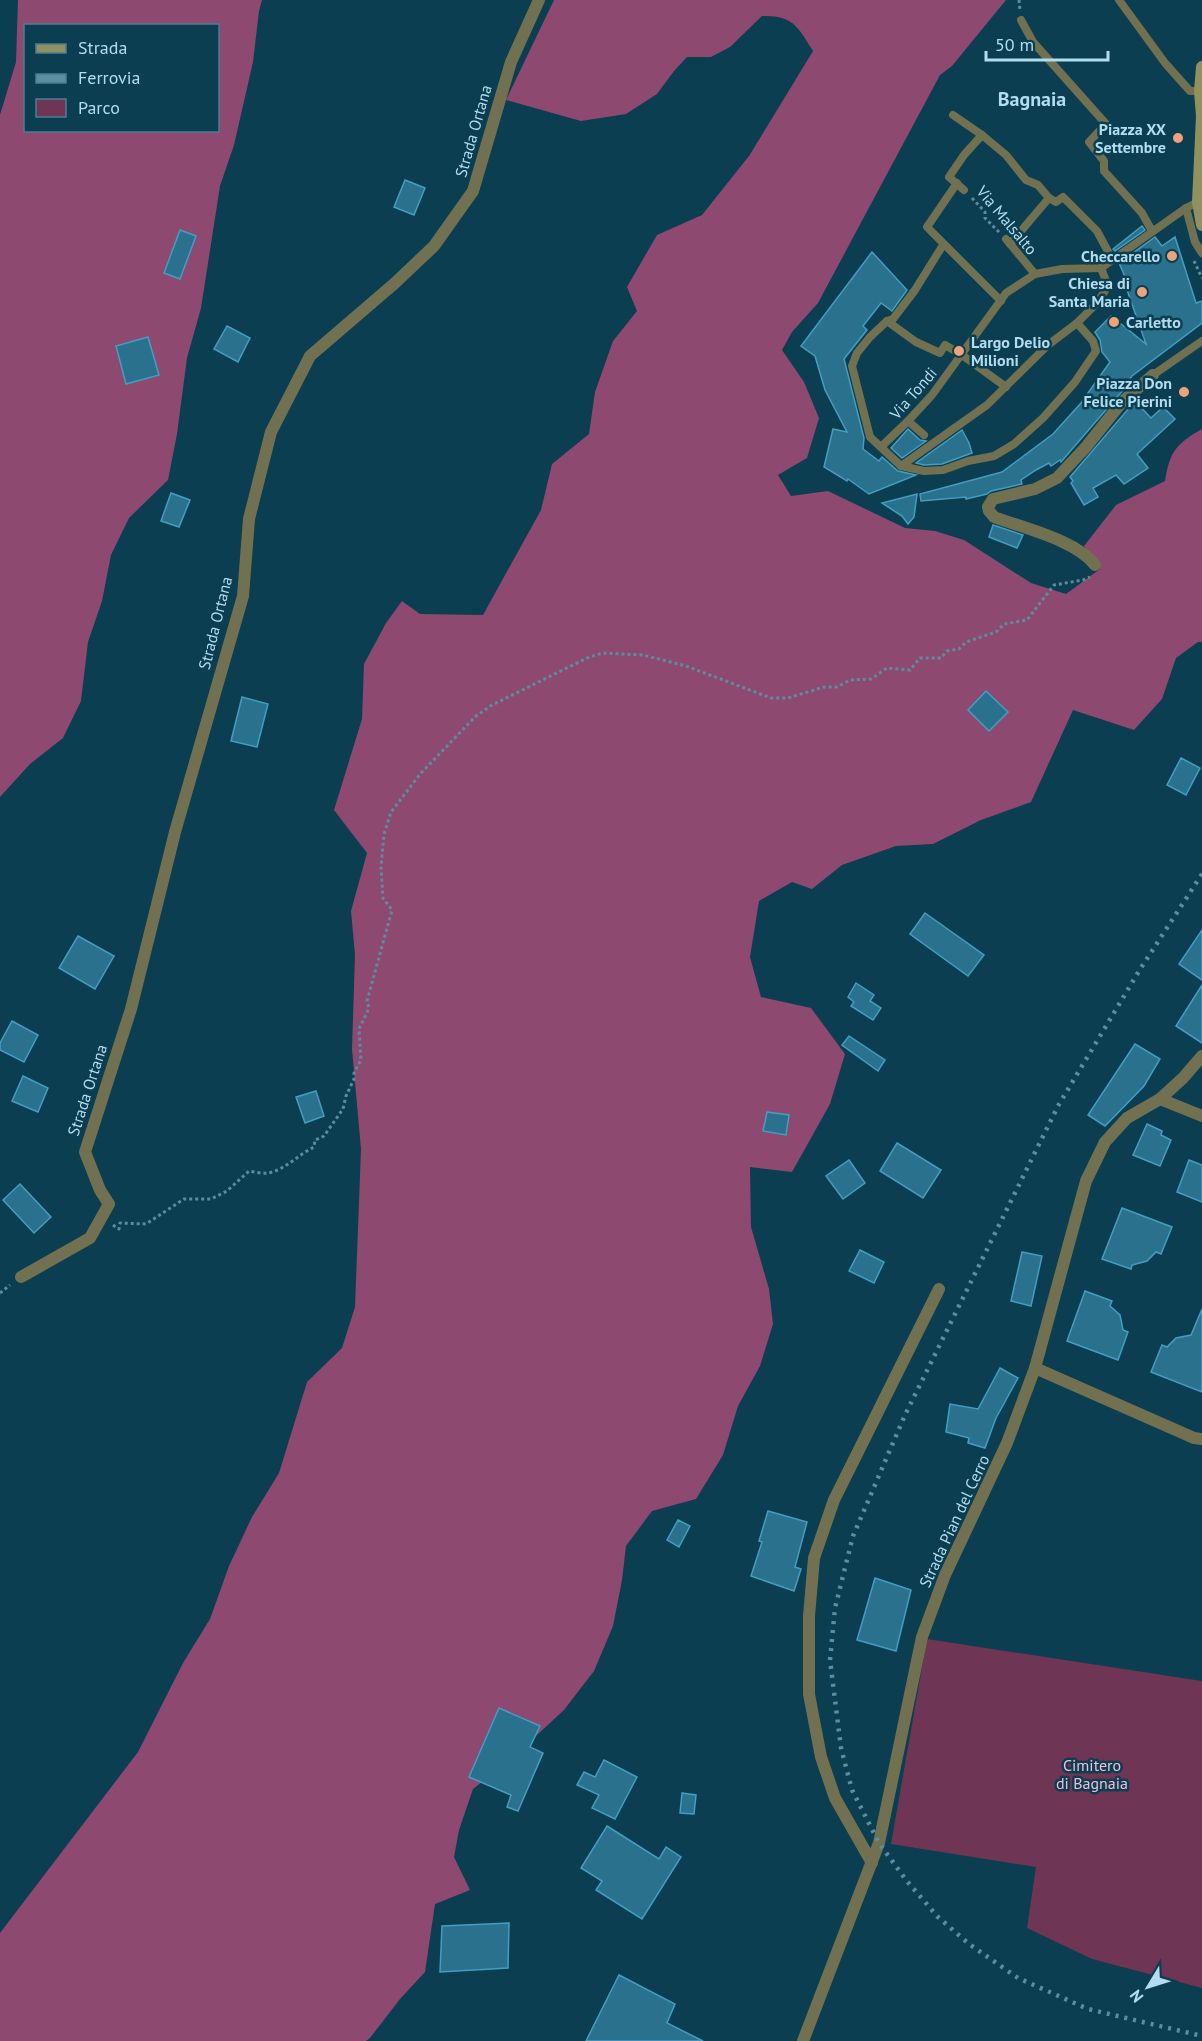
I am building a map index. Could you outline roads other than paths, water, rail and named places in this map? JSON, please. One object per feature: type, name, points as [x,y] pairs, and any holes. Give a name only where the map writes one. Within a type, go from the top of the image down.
[{"type":"main road","points":[[1200,213],[1202,67]]},
{"type":"street","name":"Strada Ortana","points":[[21,1277],[90,1238],[109,1204],[100,1190],[85,1152],[131,1009],[175,832],[243,596],[249,519],[271,432],[310,356],[434,246],[473,191],[511,62],[538,0]]},
{"type":"street","points":[[1095,565],[1086,554],[1072,546],[994,517],[988,507],[993,499],[1035,489],[1057,478],[1086,447],[1122,402],[1153,375]]},
{"type":"street","name":"Strada Pian del Cerro","points":[[803,2041],[879,1843],[922,1637],[945,1575],[1007,1443],[1035,1368],[1086,1181],[1105,1142],[1127,1118],[1160,1099],[1202,1056]]},
{"type":"street","points":[[1160,1099],[1202,1116]]},
{"type":"street","points":[[872,1863],[835,1798],[821,1757],[808,1694],[809,1616],[814,1558],[834,1500],[939,1289]]},
{"type":"street","points":[[1035,1368],[1194,1438],[1202,1439]]},
{"type":"lane","points":[[1119,0],[1165,63],[1190,91],[1200,92]]},
{"type":"lane","points":[[1021,20],[1033,42],[1106,124],[1089,142],[1104,161],[1104,171],[1142,213],[1152,231]]},
{"type":"lane","points":[[953,115],[1006,155],[1026,180],[1038,186],[1049,198],[1056,201],[1064,197],[1097,231],[1112,259]]},
{"type":"lane","name":"Via Malsalto","points":[[964,190],[949,177],[982,135]]},
{"type":"lane","points":[[957,183],[927,227],[1001,301]]},
{"type":"lane","name":"Via Malsalto","points":[[1035,274],[1008,242],[1049,198]]},
{"type":"lane","points":[[1035,274],[1062,269],[1101,268],[1186,208]]},
{"type":"lane","points":[[1186,208],[1200,213]]},
{"type":"lane","points":[[1186,208],[1195,242],[1202,253]]},
{"type":"lane","points":[[943,245],[908,300],[893,319],[887,321],[870,337],[857,353],[852,366],[870,437],[901,466],[924,471],[943,470],[968,461],[994,456],[1014,444],[1043,418],[1075,382],[1096,351],[1093,341],[1077,323]]},
{"type":"lane","points":[[901,466],[928,440],[987,405],[1048,345],[1077,323],[1098,303],[1108,286],[1101,268]]},
{"type":"lane","name":"Via Tondi","points":[[881,447],[908,422],[962,355],[1001,301],[1012,289],[1035,274]]},
{"type":"lane","points":[[887,321],[927,348],[940,353],[945,345],[1006,387]]},
{"type":"lane","points":[[1153,375],[1202,341]]},
{"type":"lane","points":[[908,422],[928,440]]},
{"type":"railway","points":[[1202,874],[1139,971],[1058,1106],[905,1415],[853,1536],[835,1608],[830,1660],[841,1748],[852,1790],[879,1843],[906,1880],[938,1917],[969,1944],[1018,1978],[1088,2009],[1202,2036]]},
{"type":"place","name":"Piazza XX Settembre","points":[[1178,138]]},
{"type":"place","name":"Checcarello","points":[[1172,256]]},
{"type":"place","name":"Chiesa di Santa Maria","points":[[1142,292]]},
{"type":"place","name":"Carletto","points":[[1114,322]]},
{"type":"place","name":"Largo Delio Milioni","points":[[959,351]]},
{"type":"place","name":"Piazza Don Felice Pierini","points":[[1184,392]]},
{"type":"district","name":"Bagnaia","points":[[1032,99]]},
{"type":"park label","name":"Cimitero di Bagnaia","points":[[1092,1774]]}]
